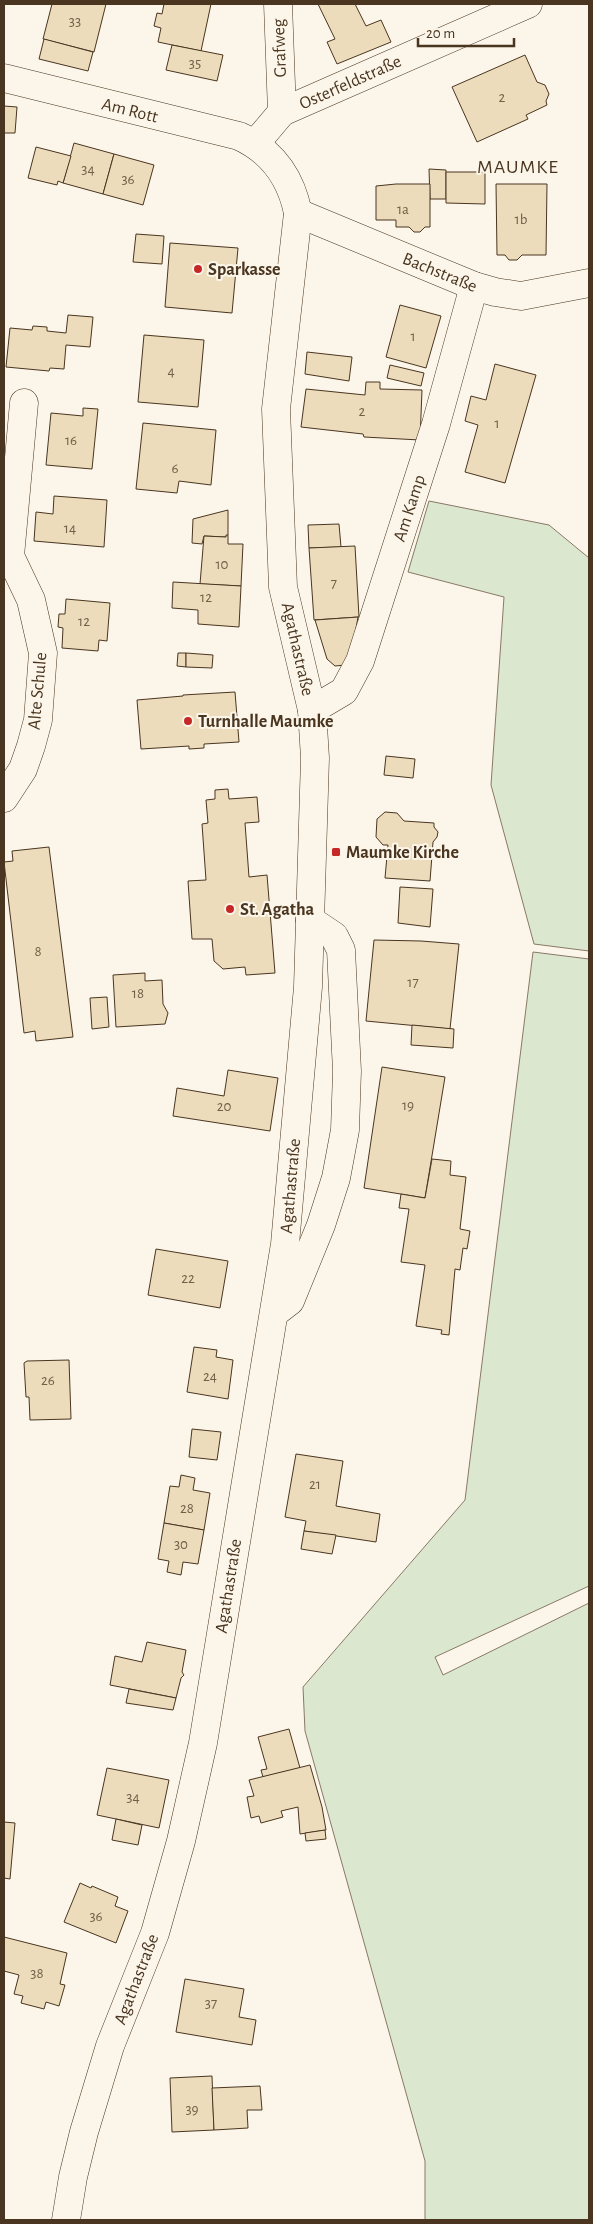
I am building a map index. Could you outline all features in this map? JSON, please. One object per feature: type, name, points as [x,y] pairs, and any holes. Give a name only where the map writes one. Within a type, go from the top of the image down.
[{"type":"street","name":"Grafweg","points":[[278,4],[282,112]]},
{"type":"street","name":"Osterfeldstraße","points":[[282,112],[528,4]]},
{"type":"street","name":"Am Rott","points":[[4,78],[239,136],[256,144]]},
{"type":"street","points":[[256,144],[282,112]]},
{"type":"street","name":"Agathastraße","points":[[66,2220],[72,2176],[87,2122],[110,2046],[155,1933],[181,1841],[203,1743],[285,1244],[307,996],[315,758],[312,710],[283,587],[276,409],[298,213],[294,195],[286,178],[275,162],[256,144]]},
{"type":"street","name":"Bachstraße","points":[[298,213],[474,286],[495,292],[521,296],[589,282]]},
{"type":"street","name":"Am Kamp","points":[[312,710],[344,691],[360,661],[436,424],[474,286]]},
{"type":"street","name":"Alte Schule","points":[[5,796],[23,769],[38,720],[43,653],[31,600],[10,556],[24,403]]},
{"type":"street","points":[[274,1313],[290,1301],[301,1276],[336,1178],[345,1130],[347,1071],[341,950],[334,936],[310,920]]},
{"type":"green space","points":[[429,501],[549,525],[589,558],[589,951],[534,944],[491,785],[504,597],[408,572]]},
{"type":"green space","points":[[533,952],[589,959],[589,1586],[435,1657],[443,1675],[589,1603],[589,2220],[425,2220],[425,2161],[305,1731],[303,1687],[465,1500]]},
{"type":"building","points":[[52,4],[106,4],[94,52],[43,39]]},
{"type":"building","points":[[164,4],[211,4],[201,51],[158,42],[161,28],[154,26],[157,13],[162,14]]},
{"type":"building","points":[[318,4],[355,4],[366,26],[381,20],[391,42],[337,64],[327,42],[335,39]]},
{"type":"building","points":[[44,39],[93,52],[88,71],[39,59]]},
{"type":"building","points":[[172,45],[223,55],[217,81],[166,70]]},
{"type":"building","points":[[525,55],[537,82],[545,85],[549,94],[546,101],[547,105],[526,115],[528,119],[477,142],[452,87]]},
{"type":"building","points":[[4,106],[17,107],[15,133],[4,133]]},
{"type":"building","points":[[74,143],[114,154],[103,194],[63,183]]},
{"type":"building","points":[[36,147],[71,156],[63,183],[58,181],[57,185],[28,178]]},
{"type":"building","points":[[114,154],[154,165],[143,205],[103,194]]},
{"type":"building","points":[[429,169],[446,170],[446,199],[430,199]]},
{"type":"building","points":[[446,172],[485,172],[485,204],[446,203]]},
{"type":"building","points":[[430,184],[430,227],[425,227],[420,232],[414,232],[409,227],[396,227],[396,220],[376,220],[376,186]]},
{"type":"building","points":[[496,184],[547,184],[546,255],[522,255],[517,260],[509,260],[505,255],[497,255]]},
{"type":"building","points":[[136,234],[164,236],[162,264],[133,262]]},
{"type":"building","points":[[170,243],[238,248],[232,313],[165,307]]},
{"type":"building","points":[[400,305],[441,316],[426,368],[386,357]]},
{"type":"building","points":[[68,315],[93,317],[90,347],[66,345],[64,369],[50,368],[49,371],[6,367],[10,328],[32,330],[33,326],[47,327],[47,331],[66,333]]},
{"type":"building","points":[[144,335],[204,340],[198,407],[138,402]]},
{"type":"building","points":[[307,352],[352,357],[349,381],[305,374]]},
{"type":"building","points":[[495,364],[536,375],[505,483],[465,472],[478,425],[465,421],[471,396],[486,400]]},
{"type":"building","points":[[390,365],[424,373],[421,386],[387,378]]},
{"type":"building","points":[[366,382],[380,382],[380,389],[422,390],[420,440],[364,437],[363,434],[301,427],[306,389],[365,395]]},
{"type":"building","points":[[83,408],[98,409],[92,469],[46,465],[51,413],[83,416]]},
{"type":"building","points":[[143,423],[216,430],[211,485],[179,481],[177,493],[136,489]]},
{"type":"building","points":[[54,496],[107,500],[104,547],[34,541],[36,512],[53,514]]},
{"type":"building","points":[[228,510],[228,535],[226,537],[204,536],[202,544],[192,543],[193,519]]},
{"type":"building","points":[[339,524],[341,547],[309,548],[308,525]]},
{"type":"building","points":[[228,535],[228,544],[243,544],[241,586],[200,584],[204,536],[226,537]]},
{"type":"building","points":[[355,546],[359,617],[314,620],[309,548]]},
{"type":"building","points":[[173,582],[241,586],[239,627],[198,624],[198,610],[172,608]]},
{"type":"building","points":[[66,599],[110,603],[107,641],[99,640],[98,651],[62,648],[63,628],[58,627],[59,614],[65,614]]},
{"type":"building","points":[[358,617],[351,657],[345,665],[335,666],[327,659],[315,620]]},
{"type":"building","points":[[178,653],[186,653],[186,667],[177,666]]},
{"type":"building","points":[[186,653],[213,655],[212,668],[186,667]]},
{"type":"building","name":"Turnhalle Maumke","points":[[235,692],[239,742],[204,744],[204,748],[189,749],[189,746],[141,749],[137,700]]},
{"type":"building","points":[[386,756],[415,759],[413,778],[384,775]]},
{"type":"building","name":"St. Agatha","points":[[228,789],[229,799],[257,797],[259,822],[245,823],[249,877],[267,875],[275,973],[246,975],[245,967],[223,969],[214,961],[212,939],[192,939],[188,881],[206,880],[202,824],[208,823],[206,800],[215,799],[215,790]]},
{"type":"building","points":[[385,812],[397,813],[404,821],[434,823],[434,827],[438,832],[433,842],[430,881],[385,878],[388,845],[383,845],[376,837],[377,819]]},
{"type":"building","points":[[49,847],[73,1037],[36,1041],[35,1031],[24,1033],[4,862],[13,861],[12,851]]},
{"type":"building","points":[[400,887],[433,889],[430,927],[398,923]]},
{"type":"building","points":[[374,940],[459,944],[450,1029],[366,1021]]},
{"type":"building","points":[[145,973],[145,981],[162,980],[163,1004],[168,1013],[165,1024],[116,1027],[113,975]]},
{"type":"building","points":[[107,997],[109,1027],[92,1029],[90,998]]},
{"type":"building","points":[[412,1025],[454,1029],[453,1048],[411,1045]]},
{"type":"building","points":[[382,1067],[445,1077],[425,1198],[364,1188]]},
{"type":"building","points":[[228,1070],[278,1078],[270,1131],[173,1116],[177,1088],[224,1096]]},
{"type":"building","points":[[432,1159],[451,1161],[450,1175],[466,1177],[460,1229],[470,1231],[467,1249],[463,1248],[460,1270],[455,1269],[449,1335],[441,1334],[442,1330],[416,1326],[425,1265],[401,1262],[409,1209],[399,1208],[401,1194],[425,1198]]},
{"type":"building","points":[[156,1249],[228,1261],[220,1308],[148,1295]]},
{"type":"building","points":[[194,1347],[217,1350],[216,1357],[233,1360],[228,1399],[187,1392]]},
{"type":"building","points":[[69,1360],[71,1419],[30,1420],[29,1397],[26,1397],[24,1363],[27,1361]]},
{"type":"building","points":[[192,1429],[221,1432],[217,1460],[189,1457]]},
{"type":"building","points":[[296,1454],[343,1461],[336,1506],[380,1514],[376,1542],[304,1531],[306,1521],[285,1517]]},
{"type":"building","points":[[181,1475],[195,1478],[193,1490],[210,1493],[204,1530],[164,1523],[170,1486],[179,1487]]},
{"type":"building","points":[[164,1523],[204,1530],[198,1564],[183,1562],[181,1575],[167,1572],[169,1561],[158,1559]]},
{"type":"building","points":[[304,1531],[336,1535],[332,1554],[301,1549]]},
{"type":"building","points":[[147,1642],[186,1650],[182,1672],[184,1675],[181,1678],[176,1698],[110,1685],[115,1656],[142,1662]]},
{"type":"building","points":[[129,1689],[176,1698],[173,1710],[126,1703]]},
{"type":"building","points":[[289,1729],[300,1768],[263,1777],[261,1770],[267,1769],[258,1737]]},
{"type":"building","points":[[310,1765],[322,1807],[326,1830],[300,1834],[298,1807],[281,1811],[283,1817],[261,1823],[259,1816],[251,1818],[247,1797],[254,1796],[249,1780]]},
{"type":"building","points":[[107,1768],[169,1780],[159,1828],[97,1815]]},
{"type":"building","points":[[116,1819],[142,1825],[138,1845],[112,1840]]},
{"type":"building","points":[[4,1822],[15,1823],[10,1879],[4,1878]]},
{"type":"building","points":[[325,1830],[326,1839],[306,1841],[305,1833]]},
{"type":"building","points":[[80,1883],[118,1897],[115,1906],[128,1911],[116,1943],[64,1922]]},
{"type":"building","points":[[4,1937],[67,1953],[60,1984],[65,1985],[59,2006],[46,2002],[44,2009],[21,2003],[23,1996],[14,1994],[19,1975],[4,1971]]},
{"type":"building","points":[[185,1979],[244,1989],[239,2017],[256,2020],[252,2045],[176,2032]]},
{"type":"building","points":[[212,2076],[214,2130],[172,2132],[170,2078]]},
{"type":"building","points":[[260,2086],[262,2110],[247,2110],[248,2128],[214,2130],[212,2088]]},
{"type":"place","name":"Sparkasse","points":[[198,269]]},
{"type":"place","name":"Turnhalle Maumke","points":[[188,721]]},
{"type":"place","name":"Maumke Kirche","points":[[336,852]]},
{"type":"place","name":"St. Agatha","points":[[230,909]]},
{"type":"district","name":"MAUMKE","points":[[518,166]]}]
